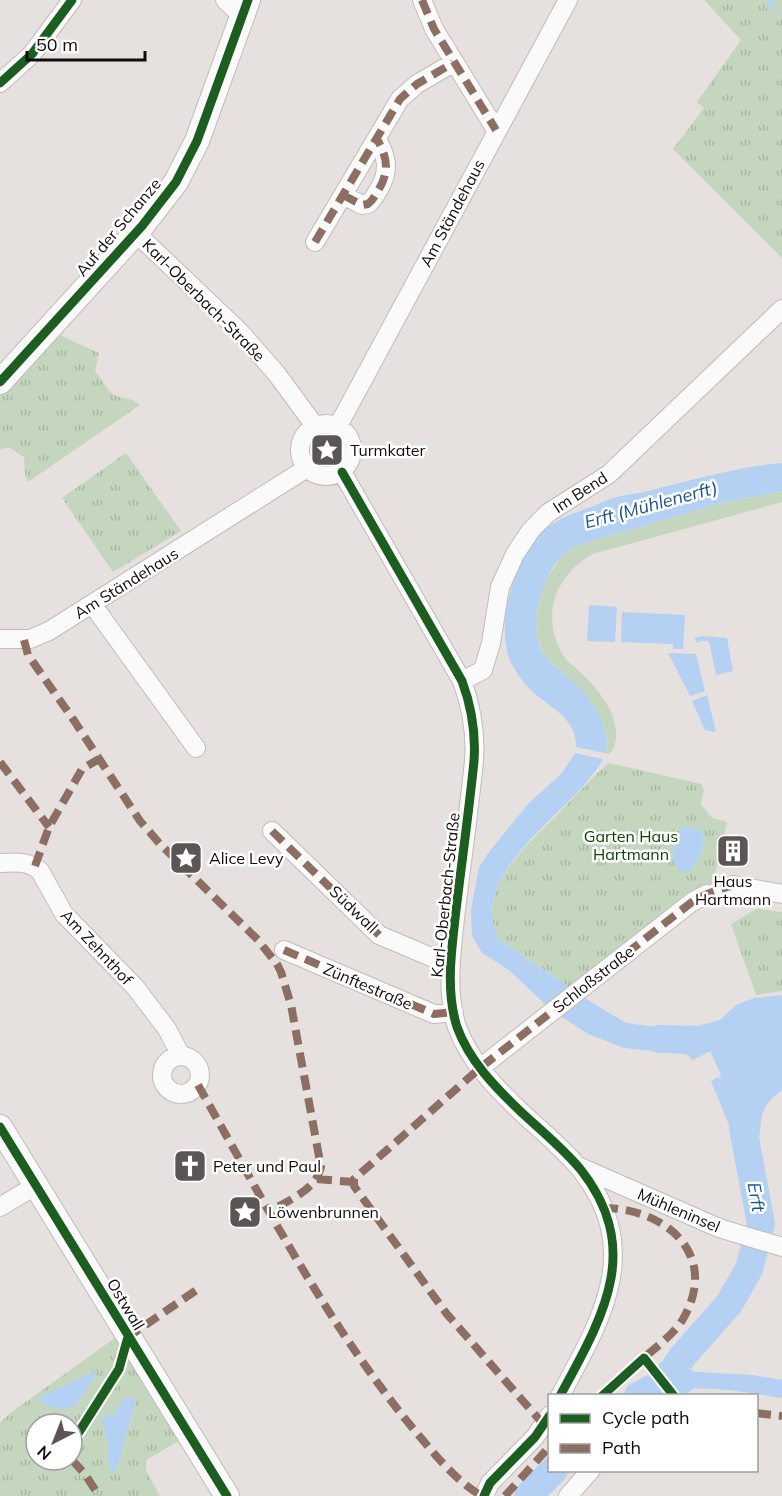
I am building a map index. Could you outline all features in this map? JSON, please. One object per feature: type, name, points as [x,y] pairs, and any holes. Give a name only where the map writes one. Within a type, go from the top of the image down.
[{"type":"main road","name":"Auf der Schanze","points":[[0,382],[136,233],[168,193],[187,162],[209,110],[245,8]]},
{"type":"main road","name":"Ostwall","points":[[0,1127],[227,1496]]},
{"type":"street","points":[[1,79],[33,54],[72,0]]},
{"type":"street","points":[[225,0],[245,8]]},
{"type":"street","points":[[422,0],[429,19],[453,63],[496,130]]},
{"type":"street","name":"Am Ständehaus","points":[[338,426],[568,0]]},
{"type":"street","points":[[315,242],[396,106],[408,90],[453,63]]},
{"type":"street","points":[[343,195],[362,205],[371,202],[376,194],[387,171],[386,157],[376,139]]},
{"type":"street","name":"Karl-Oberbach-Straße","points":[[136,233],[240,332],[276,373],[315,426]]},
{"type":"street","name":"Im Bend","points":[[462,681],[483,670],[491,643],[500,588],[514,554],[531,530],[548,513],[609,474],[782,309]]},
{"type":"street","points":[[322,424],[338,426],[351,439],[353,448],[348,466],[334,476],[317,475],[306,468],[300,456],[302,439],[315,426],[322,424]]},
{"type":"street","name":"Am Ständehaus","points":[[0,639],[24,640],[36,637],[306,468]]},
{"type":"street","name":"Karl-Oberbach-Straße","points":[[342,472],[462,681],[472,716],[475,747],[450,965],[454,1012],[461,1036],[480,1068],[501,1093],[578,1167],[594,1190],[607,1216],[614,1240],[614,1262],[609,1290],[560,1394]]},
{"type":"street","points":[[92,604],[196,748]]},
{"type":"street","name":"Südwall","points":[[272,831],[379,935],[450,965]]},
{"type":"street","name":"Am Zehnthof","points":[[0,863],[26,863],[35,866],[40,871],[64,914],[135,987],[167,1029],[181,1056]]},
{"type":"street","name":"Schloßstraße","points":[[480,1068],[692,902],[719,890],[782,894]]},
{"type":"street","name":"Zünftestraße","points":[[284,950],[434,1014],[454,1012]]},
{"type":"street","name":"Mühleninsel","points":[[578,1167],[744,1237],[776,1246]]},
{"type":"street","points":[[0,1207],[35,1186]]},
{"type":"street","points":[[484,1496],[495,1478],[535,1437],[548,1417]]},
{"type":"street","points":[[568,1496],[589,1472]]},
{"type":"green space","points":[[704,0],[782,0],[782,258],[673,149],[704,108],[697,102],[741,40]]},
{"type":"green space","points":[[55,333],[99,353],[95,371],[108,389],[117,396],[140,405],[28,482],[24,457],[8,447],[0,450],[0,393]]},
{"type":"green space","points":[[126,453],[181,531],[113,572],[62,498]]},
{"type":"green space","points":[[782,491],[782,502],[593,554],[569,573],[555,598],[552,611],[553,626],[563,655],[596,689],[612,714],[615,723],[615,742],[611,752],[605,753],[607,744],[575,683],[544,656],[537,638],[536,621],[540,596],[545,582],[562,555],[572,547],[725,502]]},
{"type":"green space","name":"Garten Haus Hartmann","points":[[609,763],[701,784],[704,790],[701,804],[712,818],[727,822],[713,883],[635,935],[571,988],[499,940],[493,921],[493,903],[498,885],[520,853]]},
{"type":"green space","points":[[756,909],[782,912],[782,991],[756,995],[731,924]]},
{"type":"green space","points":[[119,1335],[184,1438],[146,1460],[146,1470],[160,1496],[0,1496],[0,1423],[9,1414]]},
{"type":"water","name":"Erft (Mühlenerft)","points":[[782,463],[782,491],[725,502],[575,546],[556,563],[543,588],[539,603],[536,633],[539,646],[545,656],[589,699],[600,716],[606,734],[605,753],[576,747],[575,737],[568,722],[533,692],[518,675],[506,647],[505,621],[509,596],[520,565],[531,544],[555,522],[613,498],[731,471]]},
{"type":"water","points":[[589,605],[617,607],[615,642],[587,641]]},
{"type":"water","points":[[622,612],[685,615],[683,649],[673,649],[673,644],[621,642]]},
{"type":"water","points":[[703,636],[727,638],[733,671],[716,675],[709,641],[696,643],[695,638]]},
{"type":"water","points":[[668,653],[696,654],[705,691],[690,696]]},
{"type":"water","points":[[707,695],[716,732],[705,730],[692,701]]},
{"type":"water","points":[[575,753],[603,759],[589,779],[527,843],[509,866],[497,890],[492,914],[499,940],[571,988],[548,1007],[509,970],[482,953],[472,936],[471,909],[479,867],[489,852],[529,803],[562,773]]},
{"type":"water","points":[[686,826],[702,831],[703,844],[698,861],[684,873],[675,864],[673,852],[681,828]]},
{"type":"water","points":[[782,995],[782,1090],[764,1109],[757,1148],[749,1151],[738,1147],[711,1081],[718,1077],[722,1082],[719,1076],[721,1075],[699,1026],[718,1022],[736,1005],[754,998]]},
{"type":"water","points":[[583,997],[626,1023],[673,1029],[694,1029],[705,1054],[692,1060],[684,1054],[624,1048],[588,1034],[559,1015]]},
{"type":"water","points":[[661,1362],[683,1371],[753,1375],[782,1380],[782,1398],[704,1388],[650,1394],[643,1387]]},
{"type":"water","points":[[98,1370],[78,1403],[73,1407],[57,1409],[37,1398]]},
{"type":"water","points":[[126,1396],[136,1400],[115,1475],[108,1464],[108,1444],[102,1421],[106,1413],[112,1416]]},
{"type":"waterway","points":[[769,8],[773,0]]},
{"type":"waterway","points":[[660,1039],[700,1040],[725,1033],[782,1024]]},
{"type":"waterway","name":"Erft","points":[[667,1380],[682,1357],[729,1304],[749,1269],[761,1224],[743,1128],[745,1111]]},
{"type":"waterway","name":"Erft","points":[[642,1394],[667,1380],[682,1380]]},
{"type":"waterway","name":"Erft","points":[[528,1496],[552,1472]]},
{"type":"marked path","points":[[422,0],[434,29],[496,130]]},
{"type":"marked path","points":[[315,242],[400,99],[417,84],[453,63]]},
{"type":"marked path","points":[[343,195],[362,205],[368,204],[376,195],[386,170],[385,158],[377,139]]},
{"type":"marked path","points":[[24,640],[28,655],[140,821],[160,844],[258,940],[281,972],[291,1005],[321,1167],[314,1182],[308,1188],[270,1211]]},
{"type":"marked path","points":[[35,866],[49,827],[82,769],[99,759]]},
{"type":"marked path","points":[[0,762],[49,827]]},
{"type":"marked path","points":[[272,831],[379,935]]},
{"type":"marked path","points":[[176,860],[186,849]]},
{"type":"marked path","points":[[544,1425],[446,1313],[354,1186],[354,1179],[480,1068],[692,902],[733,885]]},
{"type":"marked path","points":[[284,950],[434,1014],[454,1012]]},
{"type":"marked path","points":[[198,1085],[297,1260],[351,1345],[380,1386],[435,1455],[462,1482],[482,1496]]},
{"type":"marked path","points":[[317,1179],[353,1182]]},
{"type":"marked path","points":[[603,1208],[626,1210],[647,1216],[666,1226],[691,1256],[695,1275],[693,1296],[683,1319],[669,1336],[640,1361]]},
{"type":"marked path","points":[[128,1339],[198,1289]]},
{"type":"marked path","points":[[758,1413],[782,1416]]},
{"type":"marked path","points":[[505,1496],[548,1448]]},
{"type":"marked path","points":[[83,1472],[99,1496]]},
{"type":"cycle path","points":[[0,83],[32,54],[72,0]]},
{"type":"cycle path","points":[[0,382],[142,226],[176,182],[197,141],[248,0]]},
{"type":"cycle path","points":[[342,472],[462,681],[471,711],[474,730],[474,761],[450,968],[451,998],[457,1027],[468,1051],[492,1082],[581,1170],[600,1199],[610,1228],[613,1256],[610,1284],[590,1339],[561,1394]]},
{"type":"cycle path","points":[[0,1127],[227,1496]]},
{"type":"cycle path","points":[[84,1424],[119,1369],[128,1337]]},
{"type":"cycle path","points":[[604,1394],[644,1358],[672,1394]]},
{"type":"cycle path","points":[[484,1496],[490,1483],[535,1437],[548,1418]]},
{"type":"place","name":"Turmkater","points":[[327,450]]},
{"type":"place","name":"Haus Hartmann","points":[[733,851]]},
{"type":"place","name":"Alice Levy","points":[[186,858]]},
{"type":"place","name":"Peter und Paul","points":[[190,1166]]},
{"type":"place","name":"Löwenbrunnen","points":[[245,1212]]}]
